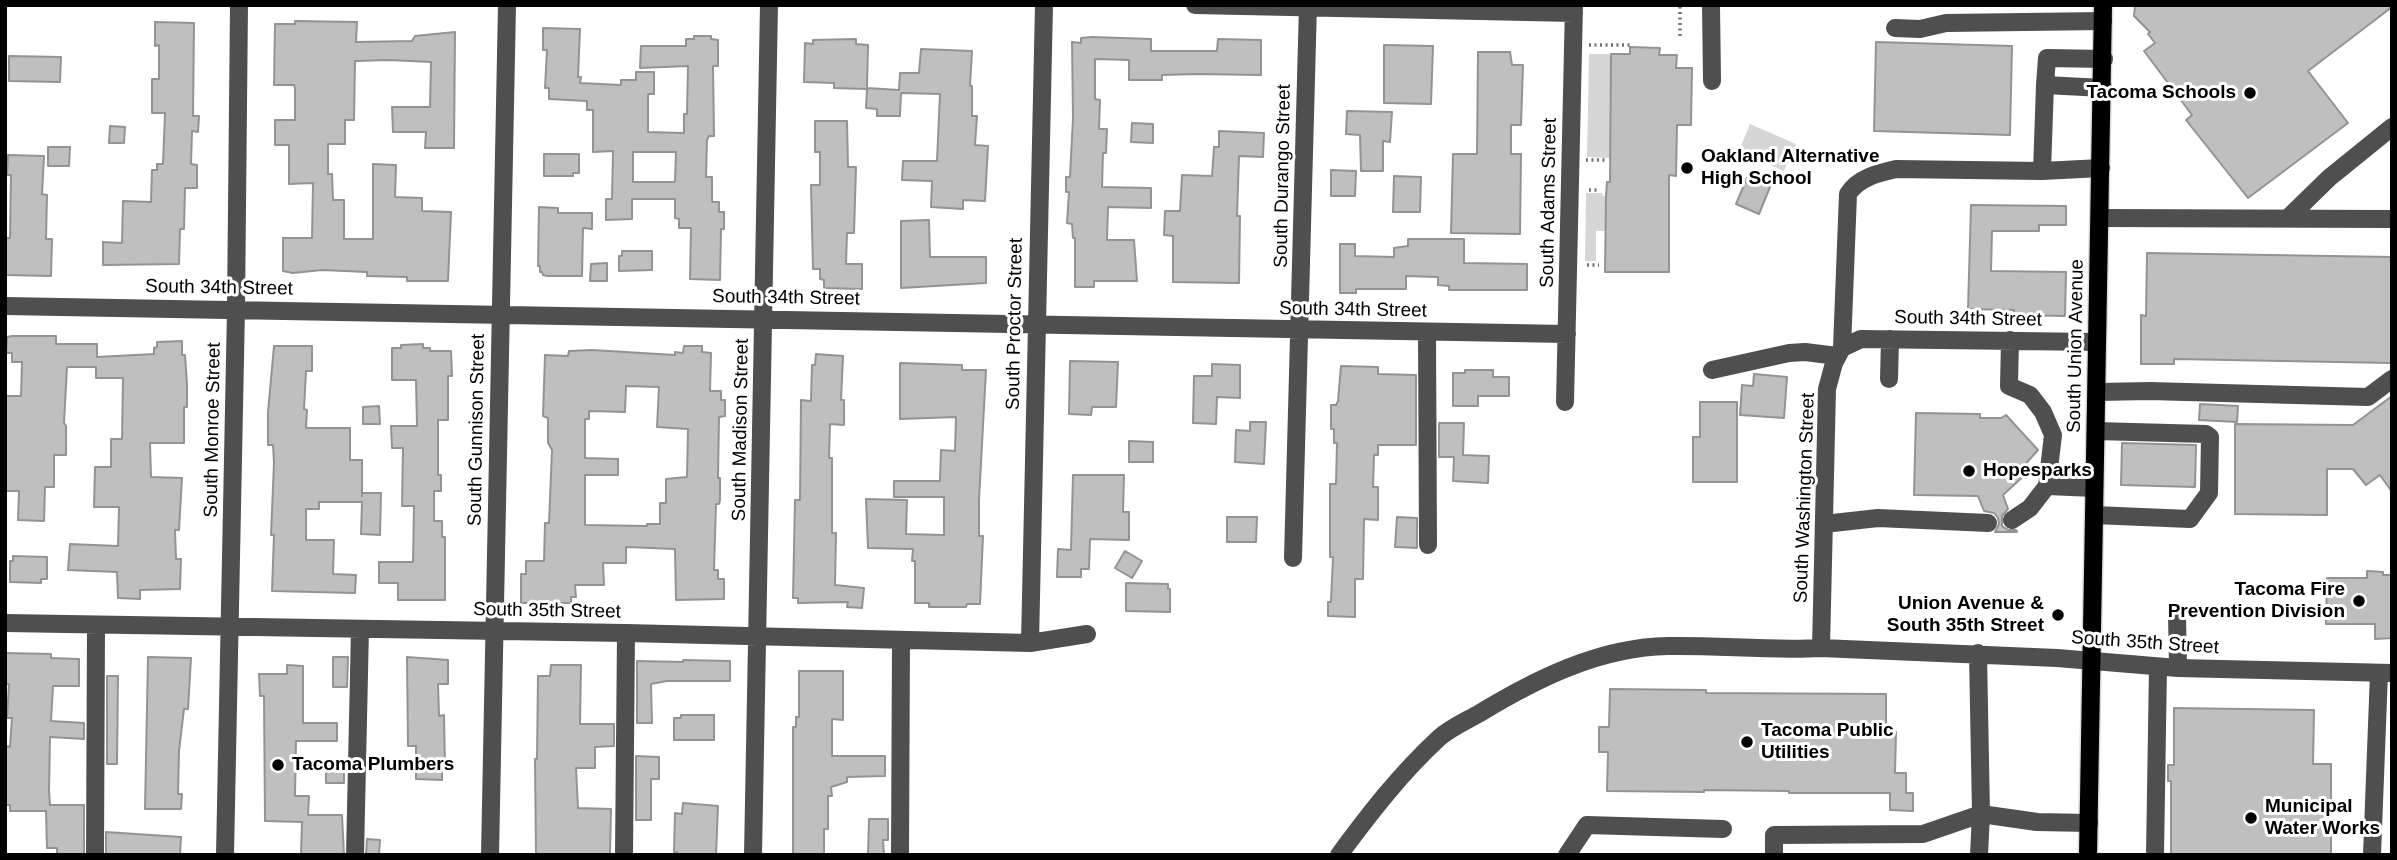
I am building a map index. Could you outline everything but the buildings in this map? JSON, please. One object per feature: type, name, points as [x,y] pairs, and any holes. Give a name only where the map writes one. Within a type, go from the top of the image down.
[{"type":"main road","name":"South Union Avenue","points":[[2088,855],[2103,13]]},
{"type":"street","name":"South Monroe Street","points":[[225,855],[239,5]]},
{"type":"street","name":"South Gunnison Street","points":[[490,855],[507,5]]},
{"type":"street","name":"South Madison Street","points":[[753,855],[769,5]]},
{"type":"street","name":"South Proctor Street","points":[[1030,643],[1044,5]]},
{"type":"street","points":[[1195,5],[1574,9]]},
{"type":"street","points":[[1711,5],[1712,81]]},
{"type":"street","name":"South Durango Street","points":[[1293,558],[1308,6]]},
{"type":"street","name":"South Adams Street","points":[[1565,402],[1574,9]]},
{"type":"street","points":[[1895,28],[1920,30],[1945,23],[2103,13]]},
{"type":"street","points":[[2101,168],[2042,171],[2047,58],[2104,59]]},
{"type":"street","points":[[2045,85],[2103,88]]},
{"type":"street","points":[[2288,218],[2329,178],[2392,127]]},
{"type":"street","name":"South Washington Street","points":[[1821,648],[1827,389],[1840,352],[1848,194],[1853,186],[1875,174],[1896,169],[2042,171]]},
{"type":"street","points":[[2100,218],[2392,219]]},
{"type":"street","name":"South 34th Street","points":[[5,306],[1567,334]]},
{"type":"street","points":[[1427,332],[1428,545]]},
{"type":"street","name":"South 34th Street","points":[[1840,352],[1861,339],[2096,342]]},
{"type":"street","points":[[1889,379],[1890,339]]},
{"type":"street","points":[[2010,340],[2008,386],[2030,395],[2043,412],[2053,435],[2047,486],[2029,508],[2012,520]]},
{"type":"street","points":[[1712,370],[1789,353],[1840,352]]},
{"type":"street","points":[[2097,392],[2368,397],[2392,379]]},
{"type":"street","points":[[2094,515],[2190,519],[2209,494],[2210,437],[2206,434],[2096,431]]},
{"type":"street","points":[[2047,486],[2094,488]]},
{"type":"street","points":[[1824,524],[1878,518],[1988,523]]},
{"type":"street","points":[[2177,614],[2178,668]]},
{"type":"street","name":"South 35th Street","points":[[5,624],[626,633],[1030,643],[1087,634]]},
{"type":"street","points":[[95,855],[96,625]]},
{"type":"street","points":[[355,855],[360,629]]},
{"type":"street","points":[[624,855],[626,633]]},
{"type":"street","points":[[900,855],[901,640]]},
{"type":"street","name":"South 35th Street","points":[[1339,855],[1385,794],[1441,736],[1517,690],[1556,672],[1602,656],[1665,646],[1821,648],[2057,657],[2178,668],[2385,673]]},
{"type":"street","points":[[1978,653],[1981,814],[1979,855]]},
{"type":"street","points":[[2155,855],[2158,667]]},
{"type":"street","points":[[2372,855],[2385,673]]},
{"type":"street","points":[[1774,855],[1774,835],[1923,834],[1981,814],[2037,822],[2089,823]]},
{"type":"street","points":[[1567,855],[1587,825],[1723,829]]},
{"type":"path","points":[[1680,5],[1680,36]]},
{"type":"path","points":[[1613,46],[1631,46]]},
{"type":"path","points":[[1584,160],[1606,160]]},
{"type":"path","points":[[1583,191],[1598,190]]},
{"type":"path","points":[[1581,265],[1599,265]]},
{"type":"shaded area","points":[[1589,54],[1611,54],[1610,158],[1587,157]]},
{"type":"shaded area","points":[[1750,124],[1796,144],[1784,171],[1739,151]]},
{"type":"shaded area","points":[[1586,193],[1602,193],[1606,196],[1605,231],[1596,231],[1596,261],[1585,261]]},
{"type":"place","name":"Tacoma Schools","points":[[2250,93]]},
{"type":"place","name":"Oakland Alternative High School","points":[[1687,168]]},
{"type":"place","name":"Hopesparks","points":[[1969,471]]},
{"type":"place","name":"Tacoma Fire Prevention Division","points":[[2359,601]]},
{"type":"place","name":"Union Avenue & South 35th Street","points":[[2058,615]]},
{"type":"place","name":"Tacoma Public Utilities","points":[[1747,742]]},
{"type":"place","name":"Tacoma Plumbers","points":[[278,765]]},
{"type":"place","name":"Municipal Water Works","points":[[2251,818]]}]
